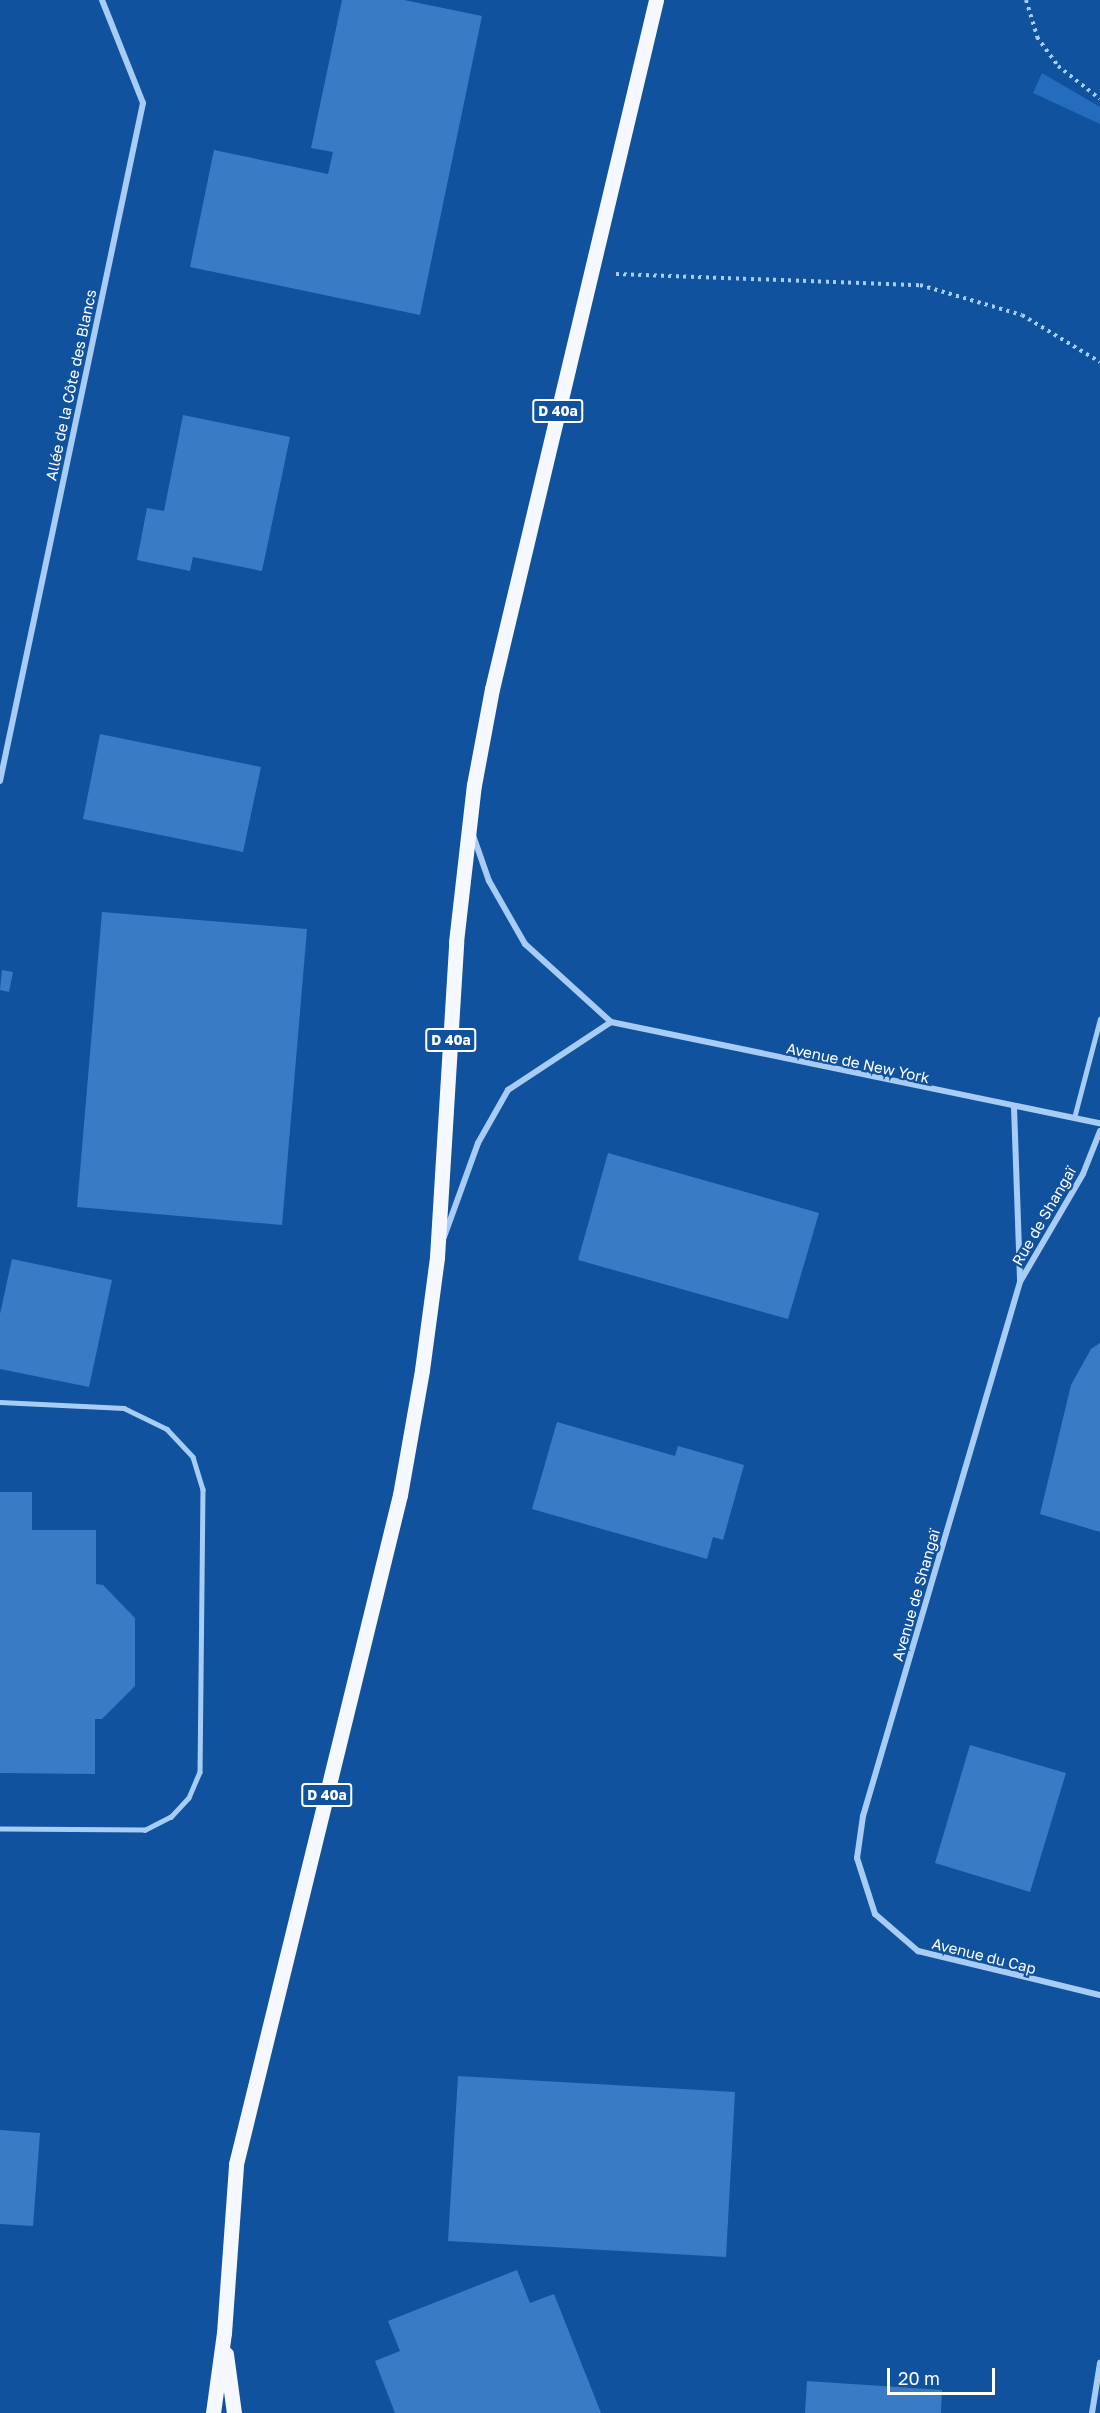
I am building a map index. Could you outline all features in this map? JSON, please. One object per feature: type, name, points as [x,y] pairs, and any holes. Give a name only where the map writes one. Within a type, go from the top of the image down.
[{"type":"main road","name":"D 40a","points":[[213,2413],[224,2333],[236,2164],[400,1495],[437,1257],[456,942],[469,823],[492,689],[656,0]]},
{"type":"main road","name":"D 40a","points":[[224,2333],[234,2413]]},
{"type":"street","name":"Allée de la Côte des Blancs","points":[[0,781],[143,104],[102,0]]},
{"type":"street","points":[[437,1257],[478,1143],[508,1090],[611,1022],[525,944],[489,881],[469,823]]},
{"type":"street","name":"Avenue de New York","points":[[611,1022],[1100,1123]]},
{"type":"street","name":"Rue de Shangaï","points":[[1014,1107],[1020,1282]]},
{"type":"street","name":"Rue de Shangaï","points":[[1020,1282],[1083,1174],[1100,1131]]},
{"type":"street","name":"Avenue de Shangaï","points":[[875,1914],[857,1858],[863,1816],[1020,1282]]},
{"type":"street","name":"Avenue du Cap","points":[[875,1914],[918,1951],[1100,1995]]},
{"type":"street","points":[[1092,2413],[1100,2363]]},
{"type":"lane","points":[[1074,1118],[1100,1018]]},
{"type":"lane","points":[[0,1402],[124,1408],[167,1428],[193,1457],[203,1489],[200,1772],[189,1798],[171,1817],[145,1830],[0,1829]]},
{"type":"path","points":[[1026,0],[1037,37],[1058,66],[1100,99]]},
{"type":"path","points":[[591,274],[782,277],[920,285],[1022,315],[1100,362]]},
{"type":"shaded area","points":[[1042,73],[1100,107],[1100,124],[1033,93]]},
{"type":"building","points":[[342,0],[404,0],[482,16],[420,315],[190,267],[214,150],[328,174],[333,152],[311,148]]},
{"type":"building","points":[[183,415],[290,437],[262,571],[193,557],[190,571],[137,560],[147,508],[164,511]]},
{"type":"building","points":[[100,734],[261,767],[243,852],[83,819]]},
{"type":"building","points":[[102,912],[307,929],[282,1225],[77,1207]]},
{"type":"building","points":[[2,970],[13,972],[9,992],[0,990]]},
{"type":"building","points":[[608,1153],[819,1213],[788,1319],[578,1260]]},
{"type":"building","points":[[12,1259],[112,1280],[89,1387],[0,1369],[0,1314]]},
{"type":"building","points":[[1100,1343],[1100,1532],[1040,1514],[1071,1385],[1091,1349]]},
{"type":"building","points":[[557,1422],[675,1456],[678,1446],[744,1465],[723,1540],[713,1537],[707,1559],[532,1509]]},
{"type":"building","points":[[0,1492],[32,1492],[32,1530],[96,1530],[96,1584],[103,1585],[135,1618],[135,1686],[102,1719],[95,1719],[95,1774],[0,1773]]},
{"type":"building","points":[[970,1745],[1066,1773],[1030,1892],[935,1863]]},
{"type":"building","points":[[458,2076],[735,2092],[726,2257],[448,2241]]},
{"type":"building","points":[[0,2130],[40,2133],[33,2226],[0,2224]]},
{"type":"building","points":[[517,2270],[530,2303],[554,2294],[601,2413],[395,2413],[375,2361],[400,2351],[388,2321]]},
{"type":"building","points":[[807,2381],[942,2390],[941,2413],[805,2413]]}]
